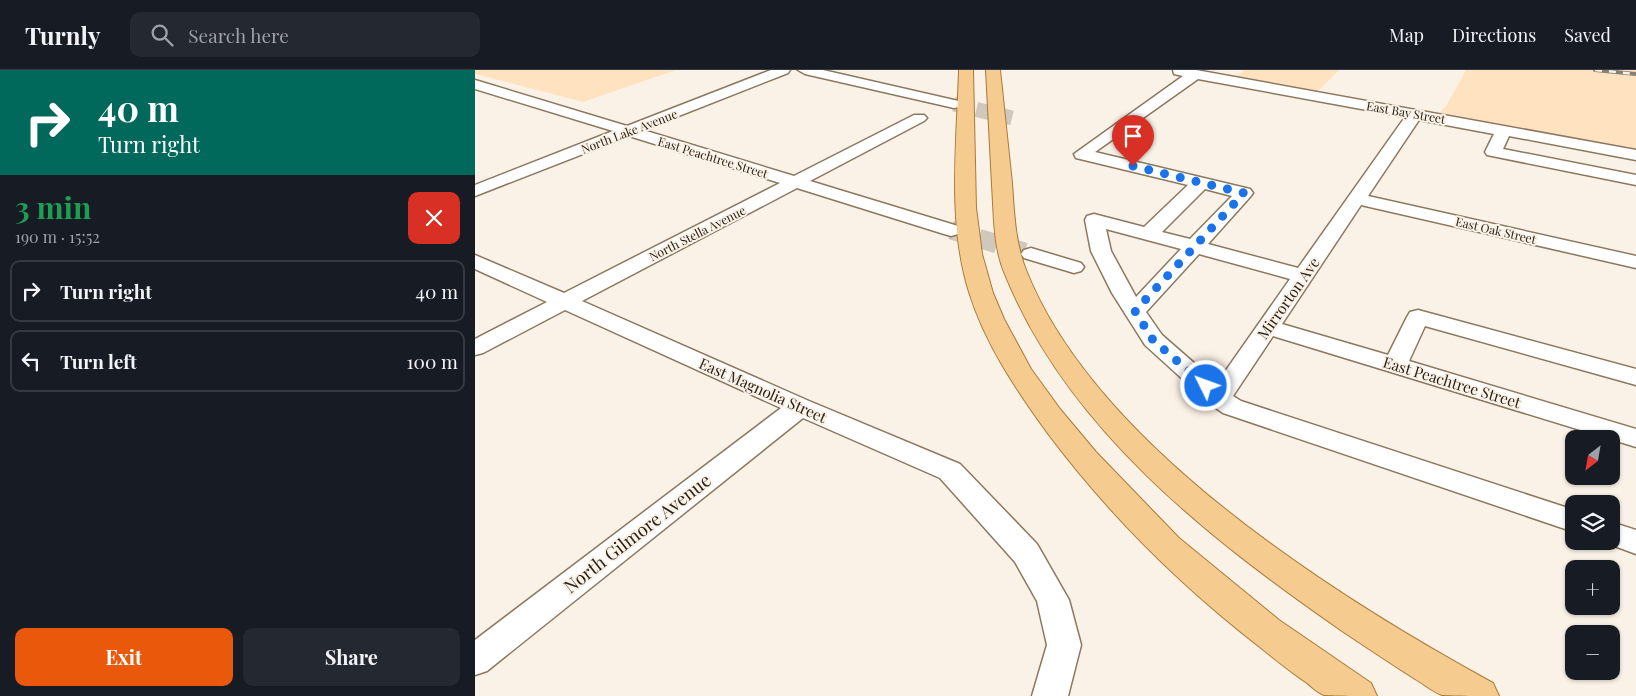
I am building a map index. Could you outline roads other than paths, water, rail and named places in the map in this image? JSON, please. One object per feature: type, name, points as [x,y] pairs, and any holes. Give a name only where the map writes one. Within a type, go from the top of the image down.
[{"type":"main road","points":[[966,70],[967,236],[983,302],[1003,344],[1029,388],[1116,495],[1178,558],[1250,619],[1357,696]]},
{"type":"main road","points":[[993,70],[1006,237],[1015,270],[1033,310],[1058,353],[1092,398],[1139,448],[1195,500],[1270,562],[1355,620],[1479,696]]},
{"type":"street","name":"North Lake Avenue","points":[[475,191],[783,70]]},
{"type":"street","points":[[805,70],[954,104]]},
{"type":"street","name":"East Bay Street","points":[[1176,70],[1636,155]]},
{"type":"street","points":[[1135,311],[1244,193],[1082,154],[1195,74]]},
{"type":"street","name":"East Peachtree Street","points":[[475,84],[951,230]]},
{"type":"street","name":"Mirrorton Ave","points":[[1219,398],[1415,114]]},
{"type":"street","name":"North Stella Avenue","points":[[475,348],[919,118]]},
{"type":"street","points":[[1504,130],[1493,152],[1636,180]]},
{"type":"street","points":[[1148,234],[1201,183]]},
{"type":"street","name":"East Oak Street","points":[[1357,198],[1636,262]]},
{"type":"street","points":[[1304,276],[1094,220],[1101,251],[1123,293],[1153,340],[1219,398],[1232,407],[1255,416],[1361,448],[1565,518]]},
{"type":"street","points":[[1031,254],[1074,267]]},
{"type":"street","name":"East Magnolia Street","points":[[475,261],[950,472],[1026,553],[1053,600],[1064,645],[1049,696]]},
{"type":"street","points":[[1395,365],[1418,318],[1636,377]]},
{"type":"street","name":"East Peachtree Street","points":[[1268,327],[1636,438]]},
{"type":"street","name":"North Gilmore Avenue","points":[[475,660],[800,407]]},
{"type":"street","points":[[1620,537],[1636,542]]},
{"type":"tunnel","points":[[954,104],[1012,118]]},
{"type":"tunnel","points":[[951,230],[1031,254]]},
{"type":"railway","points":[[1595,70],[1636,74]]}]
